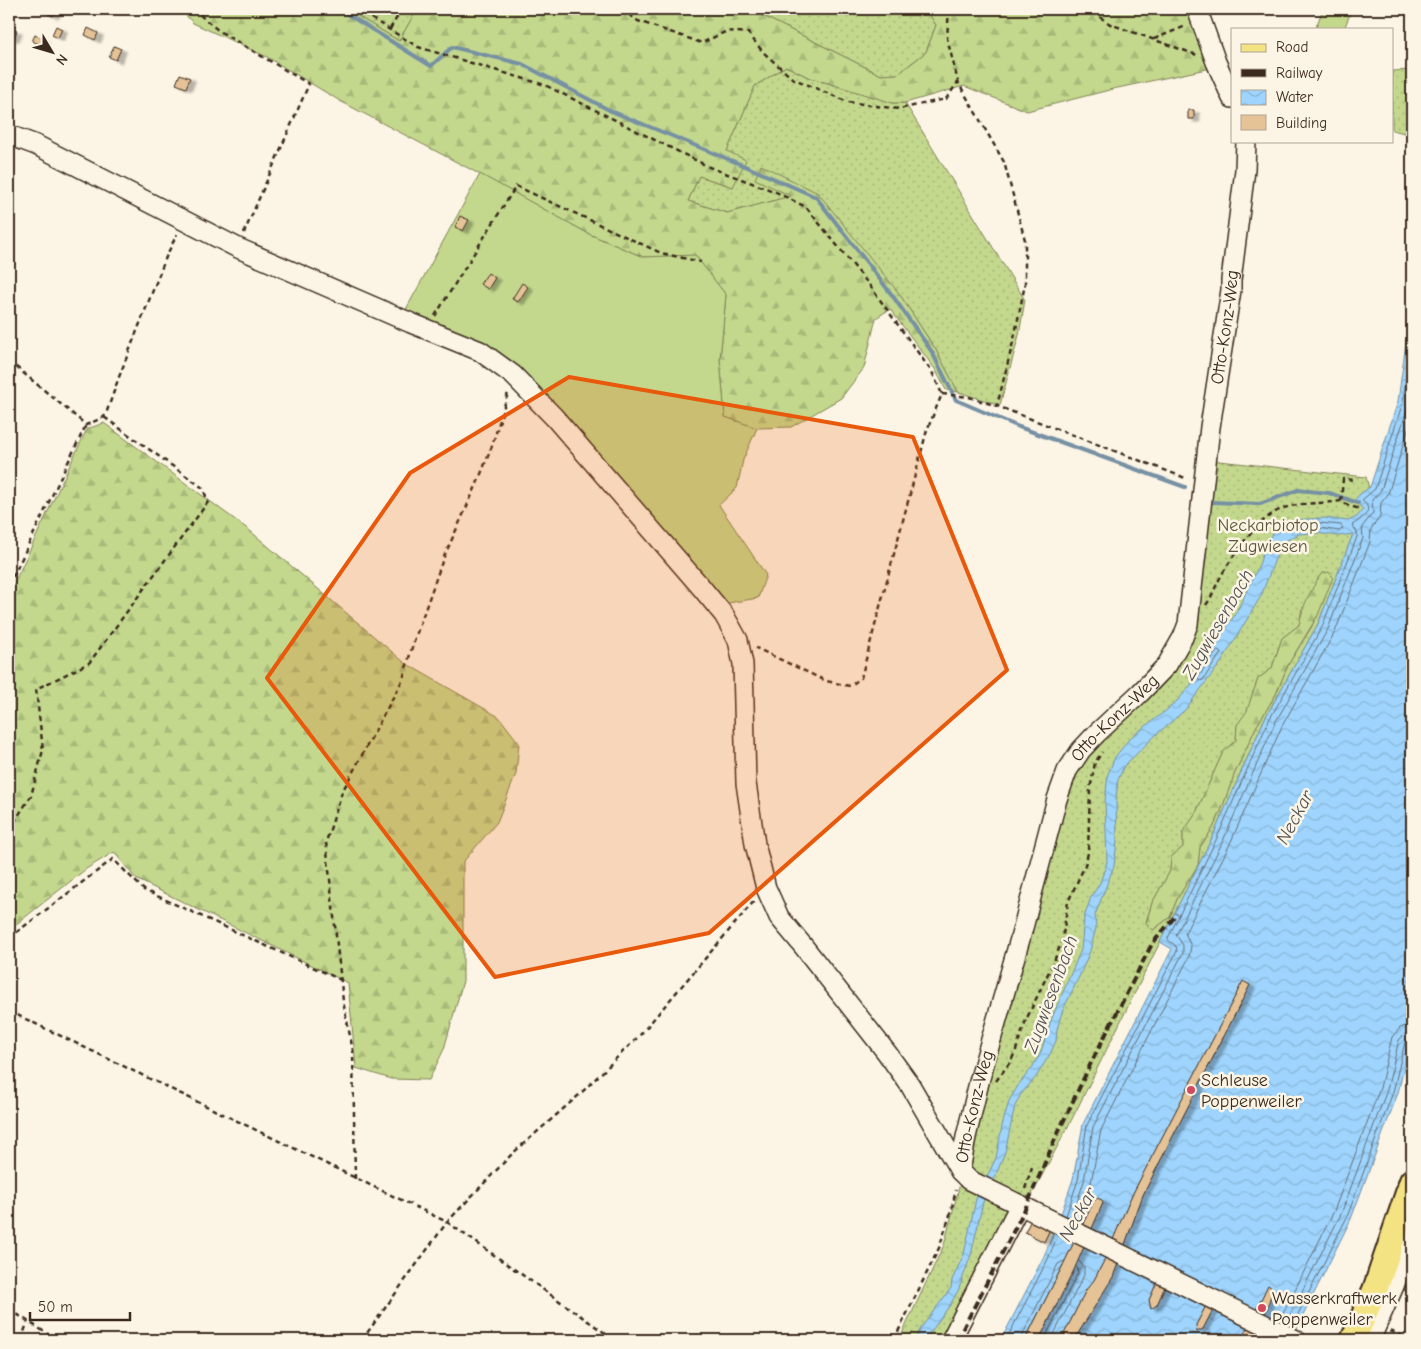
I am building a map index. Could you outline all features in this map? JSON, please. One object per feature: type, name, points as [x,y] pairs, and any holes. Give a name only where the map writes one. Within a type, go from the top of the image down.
[{"type":"main road","points":[[1353,1340],[1375,1290],[1412,1181]]},
{"type":"lane","points":[[1197,10],[1216,62],[1231,96]]},
{"type":"lane","points":[[9,135],[36,145],[238,248],[426,330],[480,351],[513,375],[554,418],[701,587],[724,616],[738,640],[743,664],[746,783],[755,844],[766,888],[778,917],[804,946],[910,1085],[964,1176],[1053,1222],[1296,1340]]},
{"type":"lane","name":"Otto-Konz-Weg","points":[[964,1176],[980,1078],[1057,799],[1067,771],[1081,750],[1096,734],[1167,665],[1183,638],[1188,624],[1203,485],[1220,356],[1231,290],[1245,170],[1246,142]]},
{"type":"lane","points":[[951,1340],[1012,1201]]},
{"type":"lane","points":[[1374,1333],[1412,1237]]},
{"type":"path","points":[[193,9],[220,31],[309,84],[238,248]]},
{"type":"path","points":[[356,9],[418,47],[545,85],[709,167],[776,192],[806,207],[870,286],[932,372],[942,394],[928,430],[861,678],[850,686],[826,681],[738,640]]},
{"type":"path","points":[[390,29],[402,9]]},
{"type":"path","points":[[622,9],[638,21],[702,43],[727,31],[748,33],[763,52],[792,78],[848,102],[899,109],[946,99],[958,82]]},
{"type":"path","points":[[949,9],[947,38],[958,82],[1004,162],[1024,240],[1025,284],[997,406]]},
{"type":"path","points":[[1067,9],[1070,13],[1094,13],[1110,24],[1216,62]]},
{"type":"path","points":[[1153,40],[1192,24],[1197,10]]},
{"type":"path","points":[[426,330],[516,186],[661,253],[701,262]]},
{"type":"path","points":[[9,585],[86,424],[104,417],[108,411],[119,377],[166,257],[184,222]]},
{"type":"path","points":[[9,361],[86,424]]},
{"type":"path","points":[[355,1179],[353,1051],[343,1001],[326,842],[342,792],[403,679],[413,644],[443,559],[492,446],[513,375]]},
{"type":"path","points":[[942,394],[960,395],[997,406],[1203,485]]},
{"type":"path","points":[[9,830],[31,796],[43,750],[36,689],[89,663],[208,502],[203,488],[104,417]]},
{"type":"path","points":[[1340,500],[1343,479],[1356,480]]},
{"type":"path","points":[[1188,624],[1208,603],[1221,576],[1257,526],[1269,516],[1282,508],[1298,504],[1321,504],[1340,500],[1349,506],[1361,509]]},
{"type":"path","points":[[994,1084],[1014,1056],[1026,1020],[1062,941],[1068,902],[1085,865],[1088,853],[1090,789],[1095,764],[1104,750]]},
{"type":"path","points":[[9,938],[113,859],[144,890],[341,980]]},
{"type":"path","points":[[362,1340],[447,1222],[512,1154],[579,1096],[640,1035],[766,888]]},
{"type":"path","points":[[9,1011],[447,1222],[615,1340]]},
{"type":"path","points":[[1012,1201],[1032,1168]]},
{"type":"path","points":[[894,1340],[939,1248],[964,1176]]},
{"type":"path","points":[[9,1310],[57,1340]]},
{"type":"path","points":[[21,1340],[28,1321]]},
{"type":"path","points":[[1374,1333],[1411,1340]]},
{"type":"highlighted area","points":[[569,377],[913,437],[1007,670],[709,933],[495,977],[267,678],[410,473]]},
{"type":"green space","points":[[180,9],[346,9],[399,41],[417,9],[749,9],[881,75],[898,74],[926,52],[936,25],[926,9],[1193,9],[1211,68],[1113,89],[1027,111],[964,86],[905,103],[893,103],[808,77],[786,66],[755,86],[727,151],[746,160],[733,187],[699,176],[688,201],[727,213],[791,196],[755,179],[761,165],[818,193],[898,292],[936,350],[958,392],[946,390],[935,369],[890,309],[876,318],[864,368],[841,398],[791,427],[757,428],[725,417],[720,359],[726,295],[695,256],[643,257],[589,234],[340,101],[267,57],[193,23]]},
{"type":"green space","points":[[346,9],[417,9],[399,41]]},
{"type":"green space","points":[[749,9],[926,9],[936,25],[926,52],[898,74],[881,75]]},
{"type":"green space","points":[[1323,9],[1352,9],[1344,28],[1316,27]]},
{"type":"green space","points":[[786,66],[808,77],[893,103],[905,103],[1025,300],[1019,335],[1000,405],[958,392],[936,350],[898,292],[792,196],[727,213],[688,201],[699,176],[733,187],[727,151],[755,86]]},
{"type":"green space","points":[[1412,70],[1412,135],[1394,130],[1394,71]]},
{"type":"green space","points":[[480,174],[589,234],[643,257],[695,255],[726,295],[720,359],[725,417],[757,428],[743,460],[737,488],[719,505],[766,575],[758,598],[728,603],[538,386],[511,360],[465,338],[404,313]]},
{"type":"green space","points":[[104,423],[249,530],[405,663],[499,717],[519,743],[516,774],[497,822],[463,862],[463,981],[444,1049],[429,1080],[391,1079],[356,1068],[348,983],[136,879],[114,852],[86,869],[9,930],[9,594],[87,429]]},
{"type":"green space","name":"Neckarbiotop Zugwiesen","points":[[1210,460],[1366,477],[1369,488],[1363,509],[1318,624],[1265,718],[1212,838],[1072,1119],[1031,1196],[963,1340],[899,1340],[944,1245],[1061,796],[1088,746],[1189,639]],"holes":[[[1325,598],[1311,628],[1288,665],[1276,694],[1256,727],[1234,775],[1221,811],[1213,828],[1200,847],[1198,865],[1177,899],[1170,917],[1153,930],[1146,922],[1152,903],[1170,871],[1171,857],[1183,847],[1183,832],[1195,815],[1223,752],[1236,740],[1237,725],[1248,711],[1258,679],[1272,668],[1282,638],[1299,625],[1302,608]]]},
{"type":"green space","points":[[1329,572],[1333,577],[1318,615],[1288,665],[1276,694],[1256,727],[1234,775],[1221,811],[1213,828],[1200,847],[1198,865],[1177,899],[1170,917],[1153,930],[1146,923],[1152,903],[1170,871],[1171,857],[1183,847],[1183,832],[1195,815],[1223,752],[1236,740],[1237,725],[1247,711],[1258,679],[1272,668],[1282,638],[1299,625],[1305,604],[1313,587],[1321,574]]},
{"type":"water","name":"Neckar","points":[[1412,298],[1412,1034],[1398,1093],[1351,1219],[1291,1340],[1039,1340],[1074,1271],[1063,1265],[1025,1340],[1001,1340],[1044,1256],[1060,1217],[1073,1179],[1083,1124],[1172,949],[1160,942],[1212,838],[1265,718],[1318,624],[1353,534],[1339,536],[1316,533],[1299,534],[1287,540],[1277,554],[1261,596],[1222,661],[1185,710],[1124,766],[1118,780],[1116,797],[1117,842],[1114,866],[1095,915],[1096,928],[1090,951],[1062,1012],[1056,1041],[1050,1054],[1036,1077],[1021,1094],[1015,1106],[1005,1152],[983,1202],[971,1255],[958,1291],[925,1340],[915,1340],[921,1328],[951,1288],[952,1280],[964,1254],[976,1199],[996,1158],[1009,1101],[1041,1052],[1051,1020],[1081,950],[1084,918],[1091,897],[1100,883],[1107,862],[1105,801],[1108,774],[1115,757],[1130,738],[1168,709],[1191,685],[1195,672],[1236,613],[1259,565],[1266,542],[1274,532],[1294,520],[1324,518],[1348,521],[1357,517],[1363,509],[1354,501],[1370,487],[1398,401]]},
{"type":"building","points":[[46,9],[56,9],[53,16],[44,12]]},
{"type":"building","points":[[56,26],[62,29],[58,38],[52,35]]},
{"type":"building","points":[[9,28],[17,31],[13,39],[9,37]]},
{"type":"building","points":[[88,28],[98,33],[95,40],[85,35]]},
{"type":"building","points":[[35,35],[44,39],[41,45],[32,41]]},
{"type":"building","points":[[114,46],[121,49],[116,60],[109,57]]},
{"type":"building","points":[[180,74],[190,78],[186,88],[176,84]]},
{"type":"building","points":[[1188,110],[1194,110],[1194,119],[1188,119]]},
{"type":"building","points":[[460,216],[469,220],[463,231],[455,227]]},
{"type":"building","points":[[488,273],[495,278],[488,289],[480,284]]},
{"type":"building","points":[[522,283],[528,287],[518,302],[512,299]]},
{"type":"building","name":"Schleuse Poppenweiler","points":[[1243,981],[1250,985],[1143,1195],[1113,1277],[1074,1340],[1061,1340],[1086,1290],[1094,1280],[1104,1261],[1130,1199]]},
{"type":"building","points":[[1097,1198],[1102,1200],[1103,1203],[1074,1270],[1039,1340],[1025,1340],[1094,1201]]},
{"type":"building","points":[[1032,1218],[1051,1227],[1044,1242],[1025,1232]]},
{"type":"building","points":[[1161,1273],[1169,1277],[1157,1305],[1151,1309],[1149,1300]]},
{"type":"building","name":"Wasserkraftwerk Poppenweiler","points":[[1268,1285],[1273,1289],[1257,1340],[1242,1340]]},
{"type":"building","points":[[1406,1285],[1412,1288],[1411,1293],[1404,1290]]},
{"type":"building","points":[[1211,1296],[1218,1300],[1203,1329],[1197,1332],[1196,1325]]},
{"type":"waterway","points":[[339,9],[431,66],[452,47],[522,64],[611,111],[816,197],[892,295],[932,352],[956,400],[1019,427],[1185,487]]},
{"type":"waterway","points":[[1212,502],[1260,504],[1298,490],[1329,493],[1358,503]]},
{"type":"railway","points":[[957,1340],[1026,1207],[1091,1063],[1152,944],[1177,914]]},
{"type":"place","name":"Schleuse Poppenweiler","points":[[1191,1090]]},
{"type":"place","name":"Wasserkraftwerk Poppenweiler","points":[[1262,1308]]},
{"type":"water label","name":"Zugwiesenbach","points":[[1217,624]]},
{"type":"water label","name":"Zugwiesenbach","points":[[1050,994]]}]
